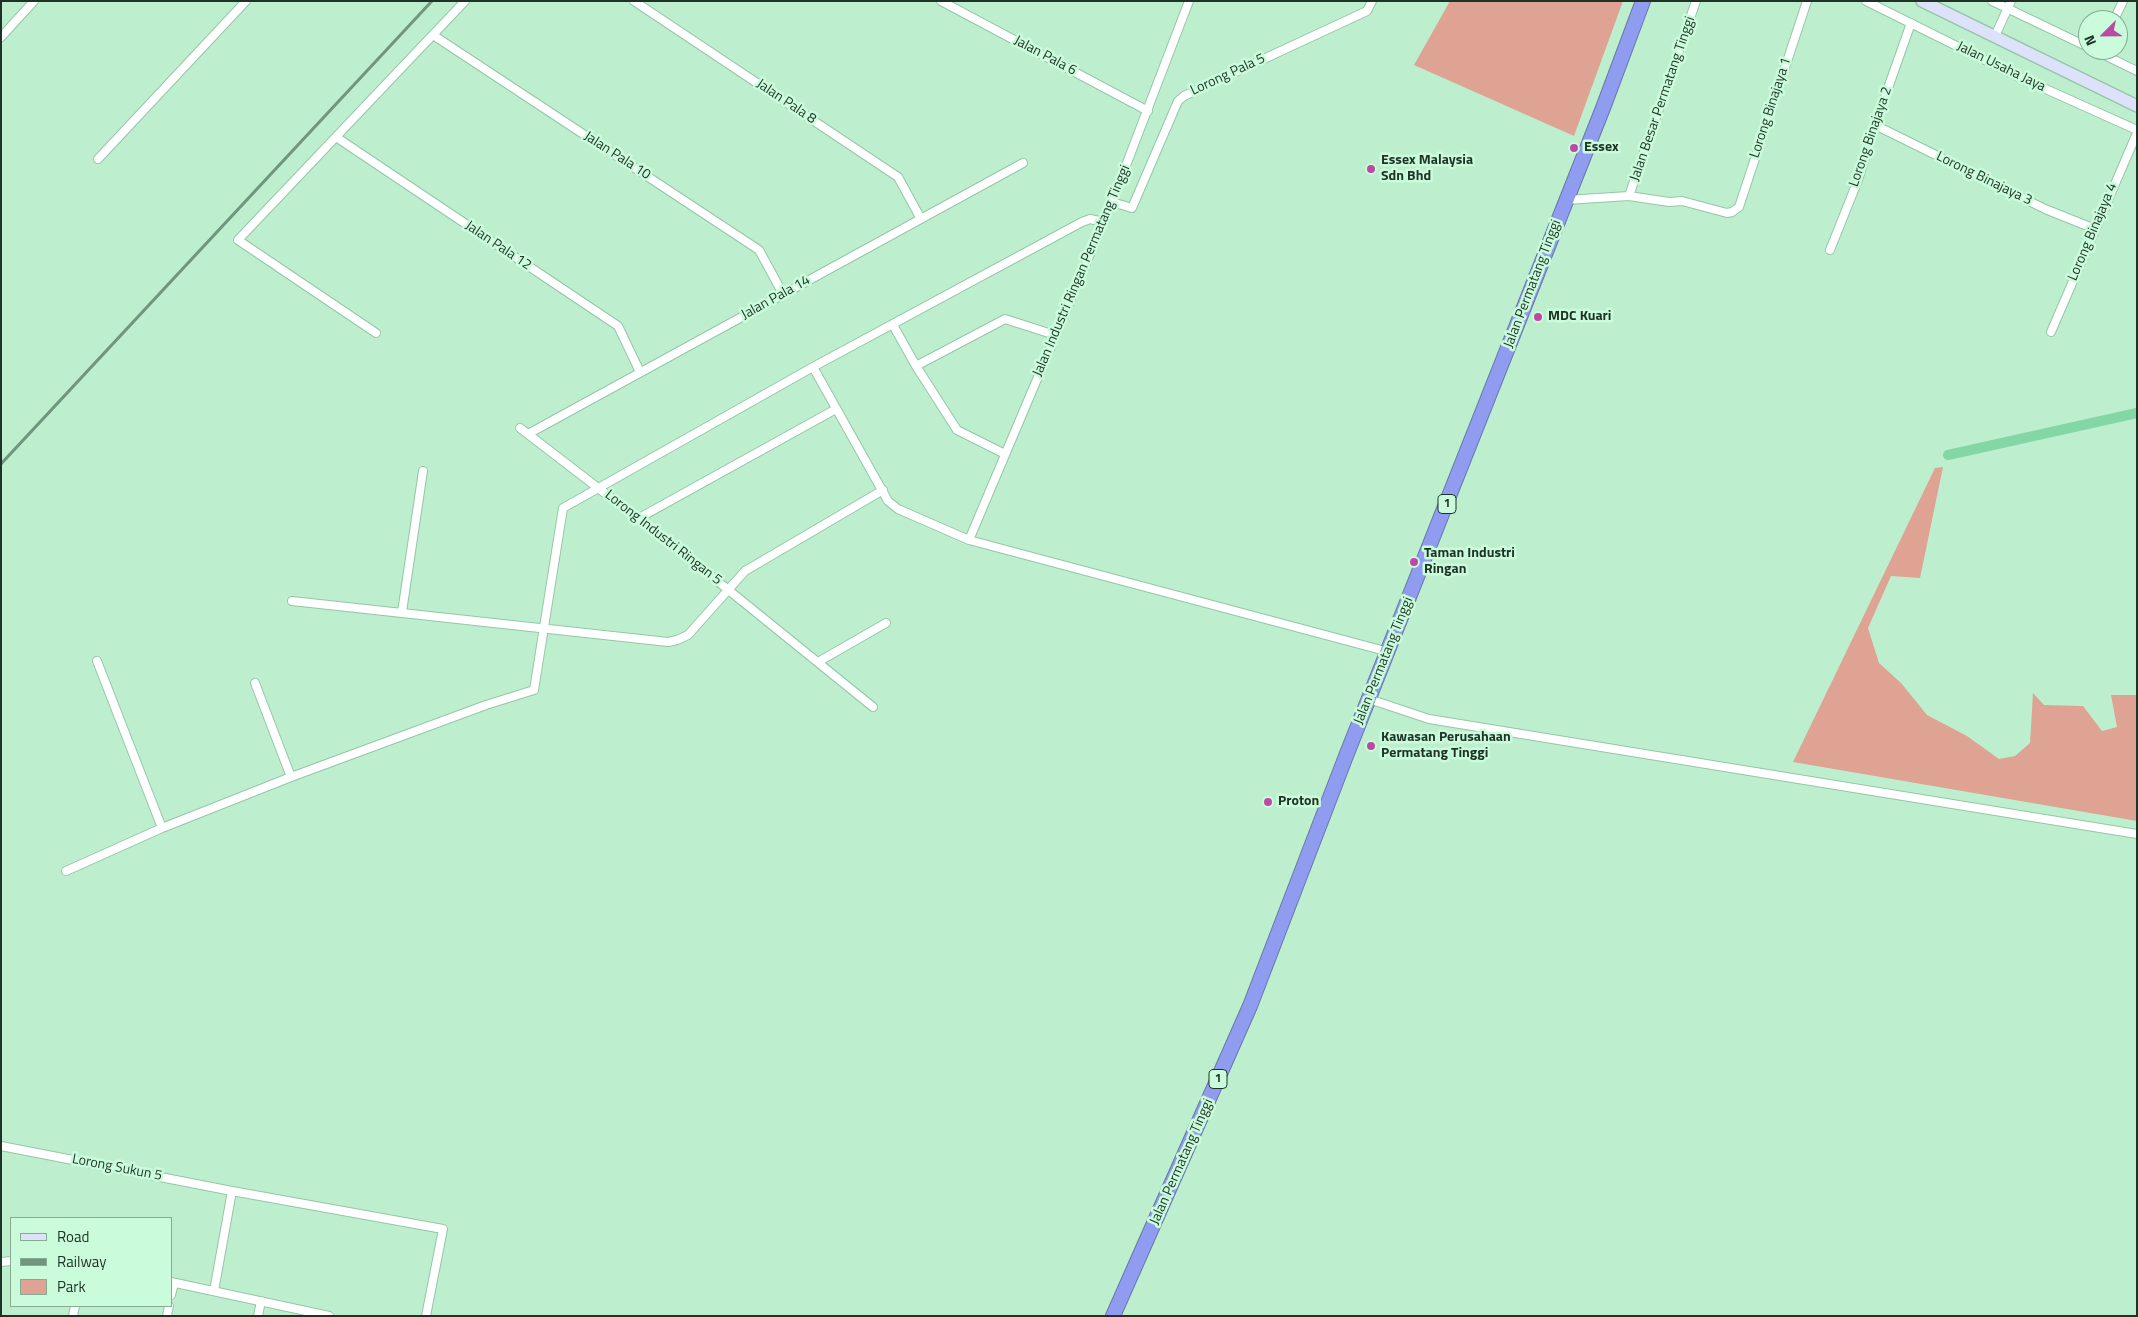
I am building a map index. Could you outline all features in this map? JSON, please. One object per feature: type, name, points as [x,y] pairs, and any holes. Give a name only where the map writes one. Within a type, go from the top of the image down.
[{"type":"highway","name":"Jalan Permatang Tinggi","points":[[1113,1316],[1250,1006],[1643,1]]},
{"type":"street","points":[[1,37],[34,1]]},
{"type":"street","points":[[98,159],[246,1]]},
{"type":"street","points":[[376,333],[238,240],[465,1]]},
{"type":"street","name":"Jalan Pala 8","points":[[634,1],[898,177],[921,219]]},
{"type":"street","name":"Jalan Pala 6","points":[[941,1],[1148,111]]},
{"type":"street","name":"Jalan Industri Ringan Permatang Tinggi","points":[[970,540],[1104,222],[1189,1]]},
{"type":"street","name":"Lorong Pala 5","points":[[1112,202],[1132,208],[1178,101],[1184,96],[1367,11],[1372,1]]},
{"type":"street","name":"Jalan Besar Permatang Tinggi","points":[[1629,196],[1696,1]]},
{"type":"street","name":"Lorong Binajaya 1","points":[[1629,196],[1669,202],[1682,200],[1727,213],[1739,207],[1807,1]]},
{"type":"street","name":"Jalan Usaha Jaya","points":[[1866,1],[2019,77],[2137,132]]},
{"type":"street","name":"Jalan Usaha Jaya","points":[[1922,1],[2137,106]]},
{"type":"street","points":[[1992,1],[2009,5],[2078,42]]},
{"type":"street","points":[[1995,36],[2009,5]]},
{"type":"street","name":"Lorong Binajaya 2","points":[[1830,250],[1858,180],[1911,23]]},
{"type":"street","name":"Jalan Pala 10","points":[[433,35],[759,250],[783,294]]},
{"type":"street","points":[[2116,60],[2137,71]]},
{"type":"street","name":"Lorong Binajaya 3","points":[[1875,125],[2045,209],[2095,229]]},
{"type":"street","name":"Lorong Binajaya 4","points":[[2051,332],[2137,132]]},
{"type":"street","name":"Jalan Pala 12","points":[[336,137],[618,326],[640,372]]},
{"type":"street","name":"Jalan Pala 14","points":[[528,434],[1023,163]]},
{"type":"street","points":[[1566,200],[1629,196]]},
{"type":"street","points":[[66,872],[162,828],[291,777],[486,705],[534,690],[563,508],[813,367],[1082,222],[1090,219],[1104,222]]},
{"type":"street","points":[[916,366],[1005,320],[1055,335]]},
{"type":"street","points":[[893,324],[916,366],[957,430],[1005,454]]},
{"type":"street","points":[[813,367],[893,506],[970,540],[1389,652]]},
{"type":"street","points":[[639,518],[836,409]]},
{"type":"street","name":"Lorong Industri Ringan 5","points":[[520,428],[728,588],[873,707]]},
{"type":"street","points":[[402,612],[423,471]]},
{"type":"street","points":[[292,601],[668,642],[688,635],[745,571],[883,490]]},
{"type":"street","points":[[818,662],[886,623]]},
{"type":"street","points":[[96,662],[162,828]]},
{"type":"street","points":[[255,683],[291,777]]},
{"type":"street","points":[[1369,699],[1429,719],[2137,834]]},
{"type":"street","name":"Lorong Sukun 5","points":[[1,1146],[442,1229],[426,1316]]},
{"type":"street","points":[[214,1291],[232,1191]]},
{"type":"street","points":[[172,1283],[329,1316]]},
{"type":"street","points":[[258,1316],[261,1301]]},
{"type":"green space","points":[[1450,1],[1623,1],[1574,136],[1414,65]]},
{"type":"green space","points":[[1943,467],[1920,578],[1891,576],[1868,628],[1879,663],[1901,683],[1927,715],[1967,736],[1999,759],[2015,756],[2030,743],[2033,693],[2044,705],[2083,706],[2102,731],[2117,727],[2111,695],[2137,695],[2137,821],[1793,762],[1935,468]]},
{"type":"waterway","points":[[1948,455],[2137,413]]},
{"type":"railway","points":[[1,464],[432,1]]},
{"type":"place","name":"Essex","points":[[1574,148]]},
{"type":"place","name":"Essex Malaysia Sdn Bhd","points":[[1371,169]]},
{"type":"place","name":"MDC Kuari","points":[[1538,317]]},
{"type":"place","name":"Taman Industri Ringan","points":[[1414,562]]},
{"type":"place","name":"Kawasan Perusahaan Permatang Tinggi","points":[[1371,746]]},
{"type":"place","name":"Proton","points":[[1268,802]]}]
